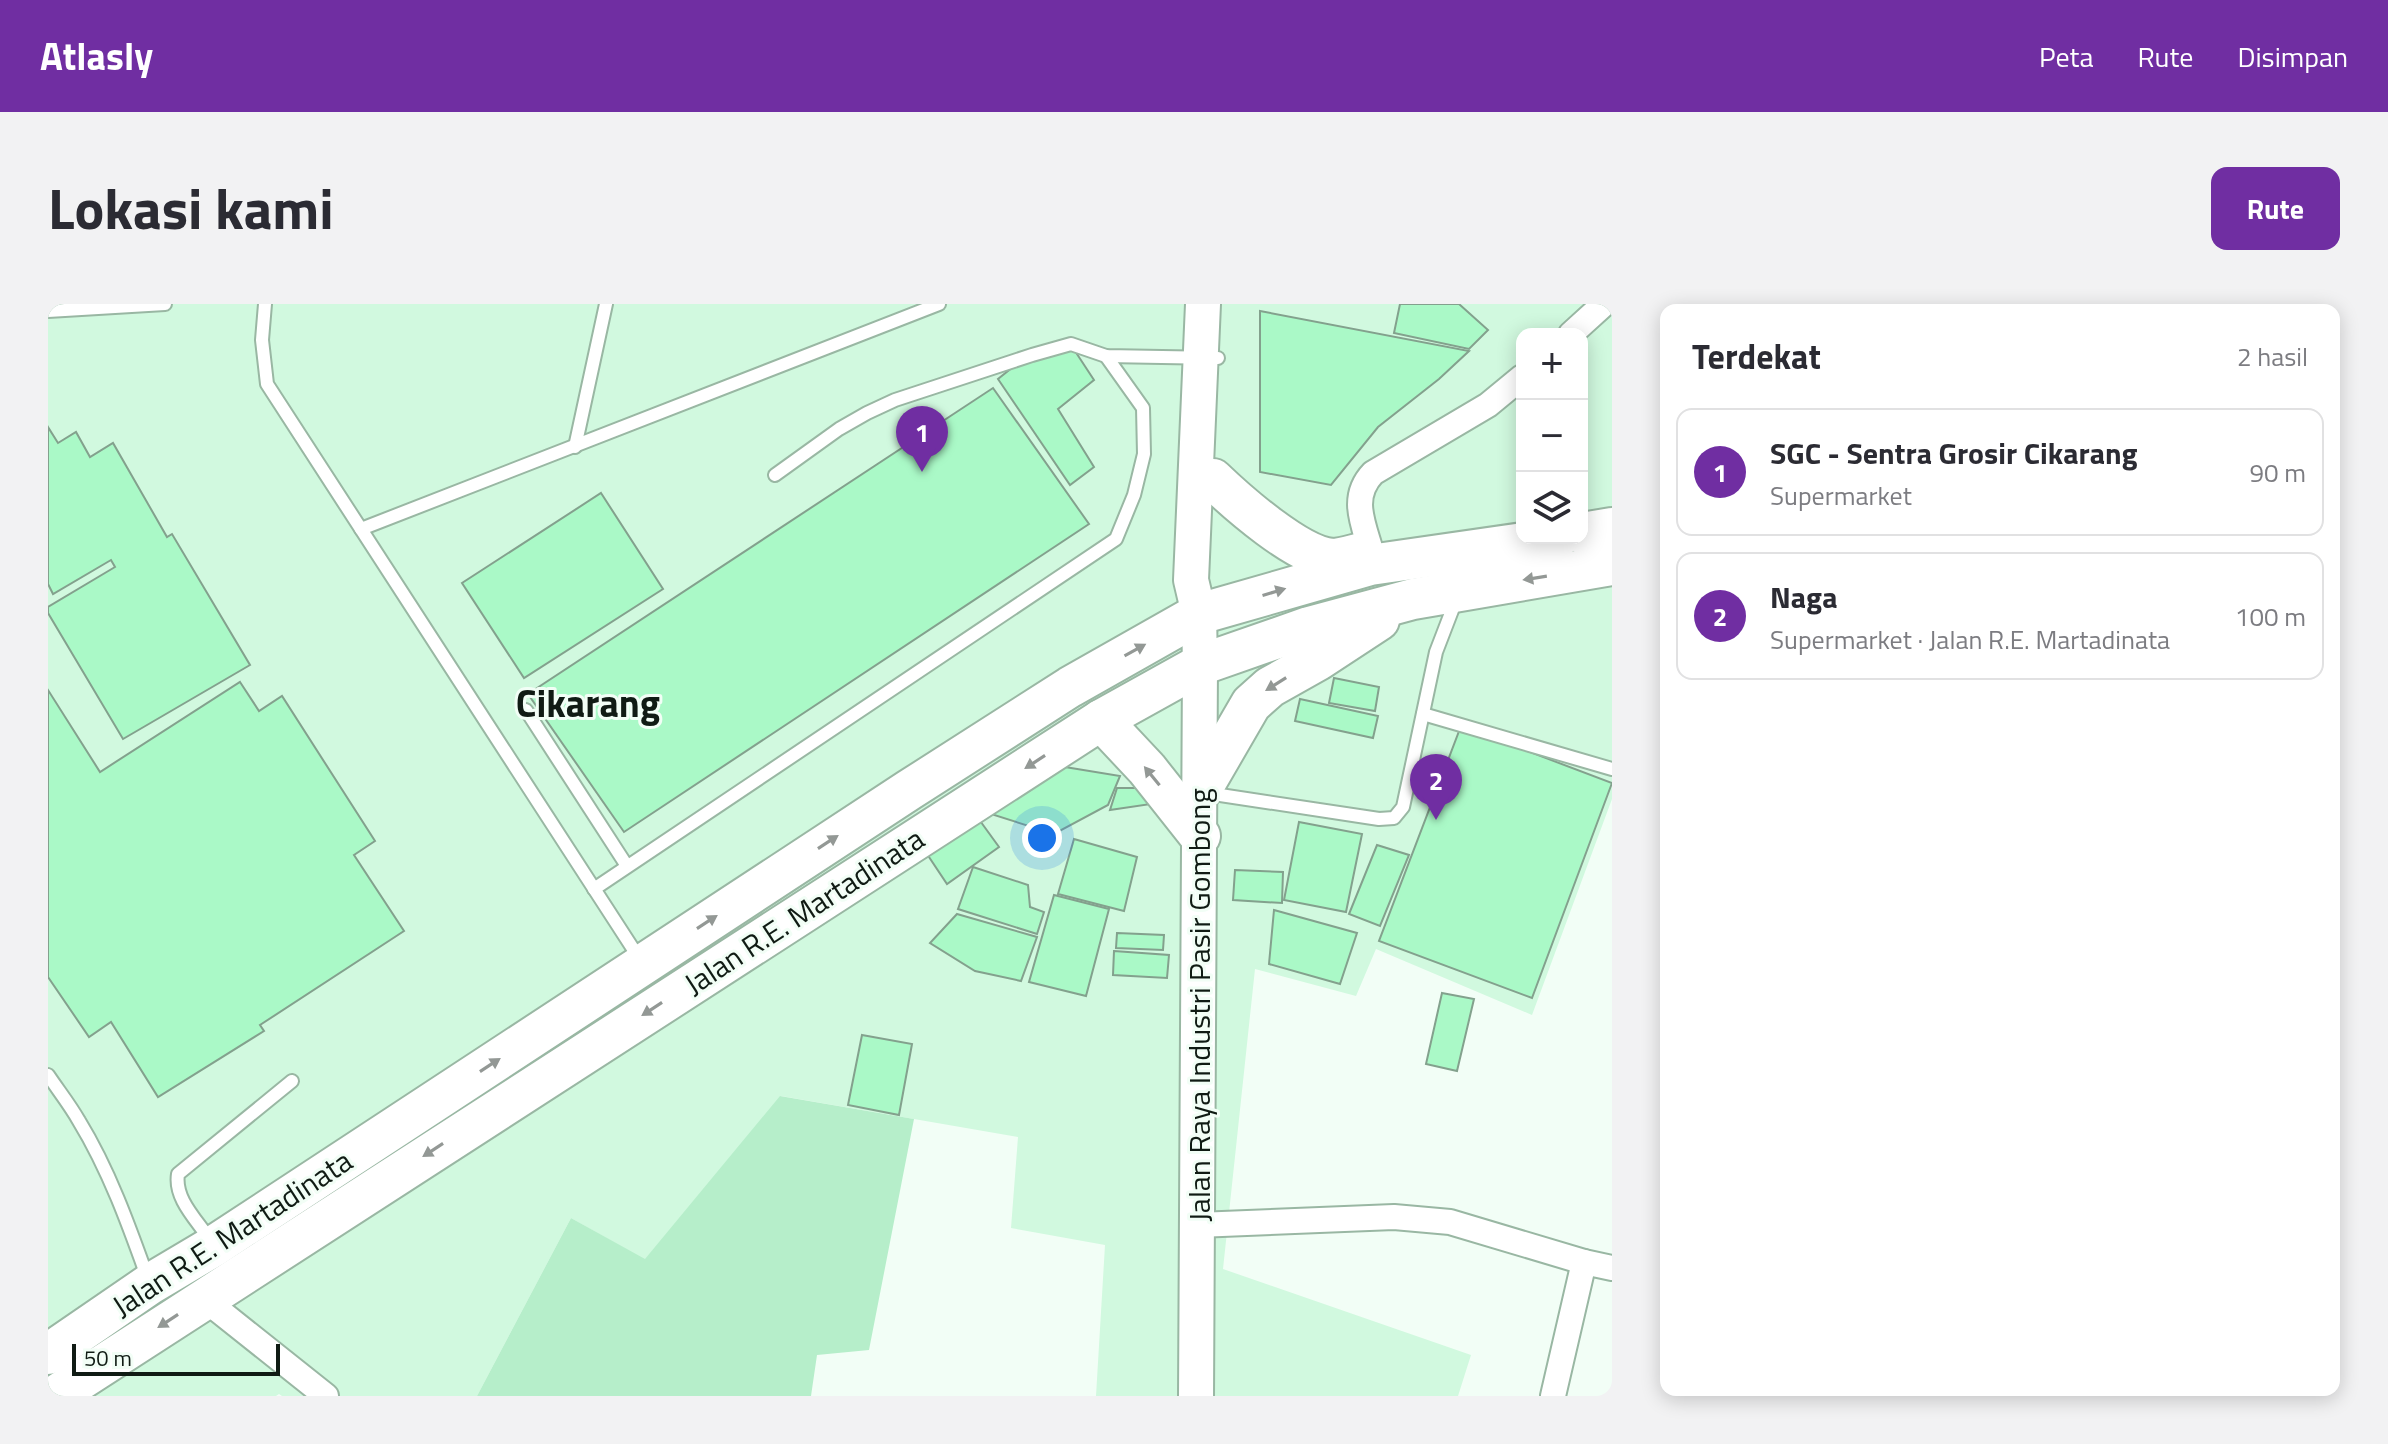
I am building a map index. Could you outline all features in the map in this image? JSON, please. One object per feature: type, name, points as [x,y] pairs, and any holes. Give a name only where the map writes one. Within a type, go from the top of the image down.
[{"type":"highway","points":[[1213,479],[1244,508],[1314,555],[1334,559],[1371,551],[1516,541]]},
{"type":"highway","points":[[1588,532],[1612,528]]},
{"type":"highway","name":"Jalan R.E. Martadinata","points":[[48,1354],[150,1284],[214,1246],[1070,687],[1199,614],[1370,565],[1516,544]]},
{"type":"highway","name":"Jalan R.E. Martadinata","points":[[55,1396],[1101,720],[1200,665],[1309,627],[1413,599],[1612,565]]},
{"type":"highway","points":[[1200,792],[1251,704],[1270,687],[1413,599]]},
{"type":"highway","points":[[1101,720],[1147,769],[1200,836]]},
{"type":"main road","name":"Jalan Raya Industri Pasir Gombong","points":[[1199,614],[1210,584],[1213,479],[1209,358],[1203,304]]},
{"type":"main road","name":"Jalan Raya Industri Pasir Gombong","points":[[1196,1396],[1200,665],[1199,614],[1191,580],[1209,358],[1220,304]]},
{"type":"street","points":[[1578,328],[1604,304]]},
{"type":"street","points":[[1371,551],[1359,511],[1363,482],[1373,473],[1488,405],[1516,382]]},
{"type":"street","points":[[1197,1225],[1394,1217],[1450,1222],[1612,1268]]},
{"type":"street","points":[[1553,1396],[1584,1262]]},
{"type":"street","points":[[203,1298],[326,1396]]},
{"type":"lane","points":[[48,311],[165,304]]},
{"type":"lane","points":[[265,304],[262,340],[267,384],[643,964]]},
{"type":"lane","points":[[575,447],[606,304]]},
{"type":"lane","points":[[361,529],[939,304]]},
{"type":"lane","points":[[775,475],[839,429],[895,400],[1071,344],[1106,356],[1209,358]]},
{"type":"lane","points":[[594,889],[1116,539],[1134,495],[1144,454],[1143,408],[1106,356]]},
{"type":"lane","points":[[1200,792],[1387,820],[1394,818],[1403,807],[1436,652],[1461,590]]},
{"type":"lane","points":[[526,710],[627,866]]},
{"type":"lane","points":[[1423,714],[1612,769]]},
{"type":"lane","points":[[48,1075],[80,1121],[125,1214],[150,1284]]},
{"type":"lane","points":[[214,1246],[180,1196],[178,1174],[292,1081]]},
{"type":"shaded area","points":[[48,304],[1612,304],[1612,799],[1532,1015],[1376,949],[1356,996],[1255,969],[1223,1269],[1471,1355],[1458,1396],[1096,1396],[1105,1245],[1011,1228],[1018,1137],[781,1096],[645,1260],[571,1218],[477,1396],[48,1396]]},
{"type":"shaded area","points":[[780,1096],[914,1119],[869,1350],[817,1355],[811,1396],[477,1396],[571,1218],[645,1259]]},
{"type":"building","points":[[1400,304],[1459,304],[1488,330],[1469,349],[1394,333]]},
{"type":"building","points":[[1260,311],[1469,351],[1378,427],[1331,485],[1260,472]]},
{"type":"building","points":[[1073,348],[1094,380],[1058,409],[1094,467],[1070,485],[998,379],[1018,363]]},
{"type":"building","points":[[993,388],[1089,524],[624,832],[528,694]]},
{"type":"building","points":[[48,427],[58,443],[76,432],[90,457],[113,443],[167,537],[172,534],[250,665],[123,739],[48,613],[48,607],[115,567],[111,560],[53,594],[48,584]]},
{"type":"building","points":[[601,493],[663,589],[524,678],[462,583]]},
{"type":"building","points":[[1334,678],[1379,687],[1375,711],[1329,703]]},
{"type":"building","points":[[240,682],[259,711],[282,696],[375,841],[354,855],[404,931],[260,1025],[264,1031],[158,1097],[111,1022],[89,1037],[48,977],[48,690],[100,772]]},
{"type":"building","points":[[1300,699],[1378,716],[1373,738],[1295,721]]},
{"type":"building","points":[[1461,726],[1612,783],[1532,998],[1379,941]]},
{"type":"building","points":[[1065,767],[1120,776],[1108,805],[1054,834],[991,814]]},
{"type":"building","points":[[1117,788],[1148,788],[1151,804],[1110,810]]},
{"type":"building","points":[[978,818],[999,847],[947,884],[927,854]]},
{"type":"building","points":[[1299,822],[1362,834],[1346,912],[1284,900]]},
{"type":"building","points":[[1074,839],[1137,857],[1124,911],[1058,894]]},
{"type":"building","points":[[1377,845],[1409,855],[1380,926],[1349,914]]},
{"type":"building","points":[[973,867],[1028,885],[1030,907],[1044,912],[1037,934],[958,909]]},
{"type":"building","points":[[1235,870],[1283,872],[1282,903],[1233,900]]},
{"type":"building","points":[[1054,895],[1109,909],[1086,996],[1029,982]]},
{"type":"building","points":[[1274,910],[1357,933],[1340,984],[1269,964]]},
{"type":"building","points":[[957,914],[1037,937],[1021,981],[975,971],[930,943]]},
{"type":"building","points":[[1117,933],[1164,935],[1163,950],[1116,948]]},
{"type":"building","points":[[1114,951],[1169,955],[1167,978],[1113,975]]},
{"type":"building","points":[[1442,993],[1474,999],[1457,1071],[1426,1064]]},
{"type":"building","points":[[862,1035],[912,1044],[899,1115],[848,1105]]},
{"type":"place","name":"SGC - Sentra Grosir Cikarang","points":[[922,472]]},
{"type":"place","name":"Naga","points":[[1436,820]]},
{"type":"district","name":"Cikarang","points":[[588,703]]}]
